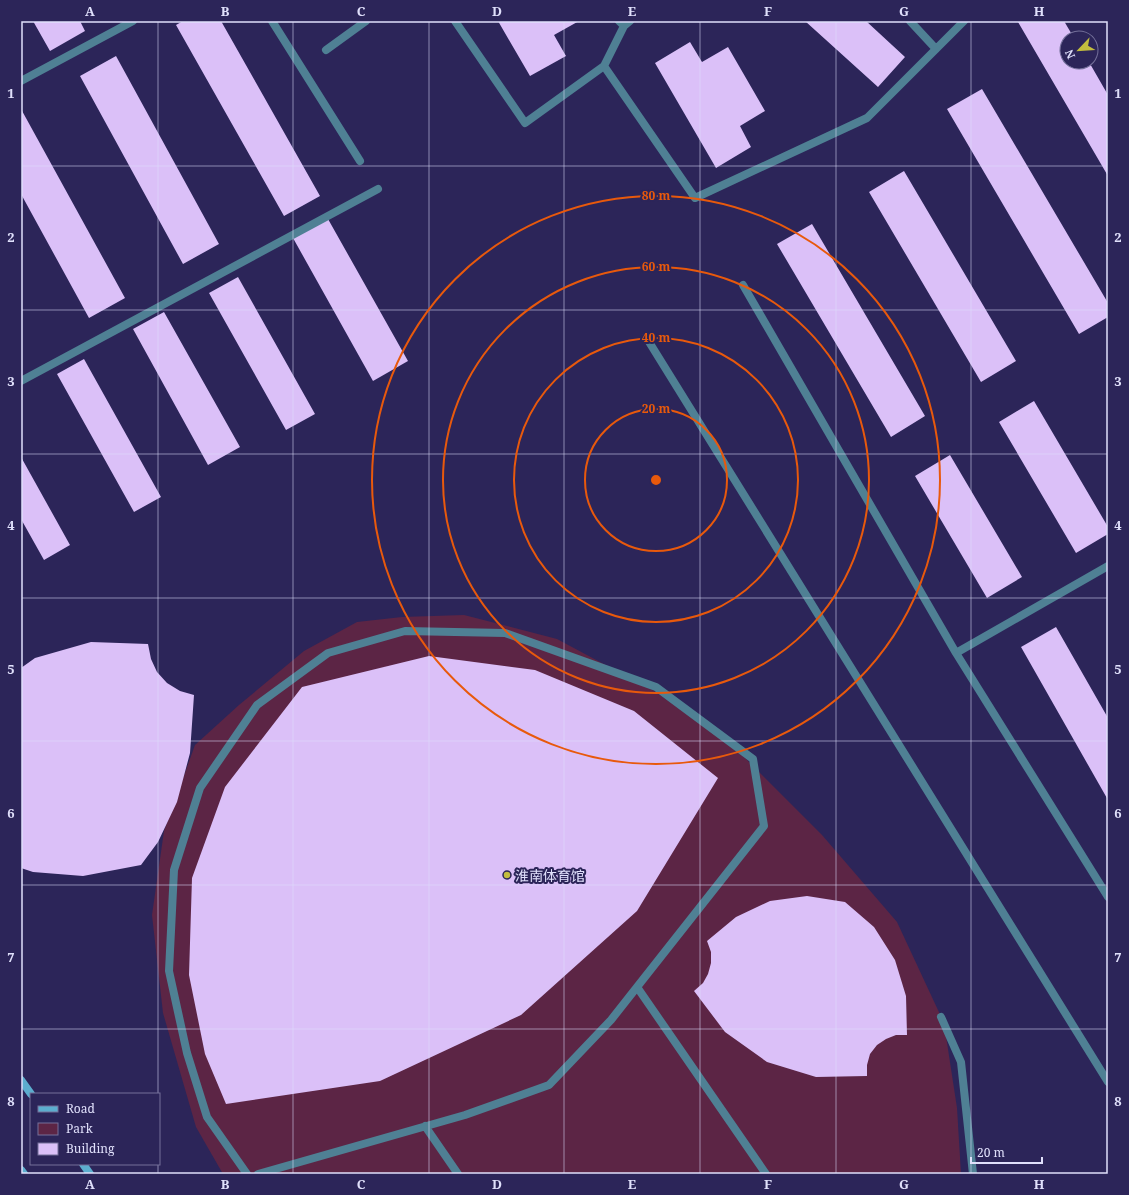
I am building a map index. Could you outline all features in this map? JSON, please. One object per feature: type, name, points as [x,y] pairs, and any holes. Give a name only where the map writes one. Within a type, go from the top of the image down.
[{"type":"main road","points":[[21,1080],[30,1093]]},
{"type":"main road","points":[[84,1165],[90,1174]]},
{"type":"main road","points":[[21,1170],[24,1174]]},
{"type":"street","points":[[21,81],[133,21]]},
{"type":"street","points":[[272,21],[360,161]]},
{"type":"street","points":[[326,50],[366,21]]},
{"type":"street","points":[[455,21],[525,123],[604,66],[625,23]]},
{"type":"street","points":[[910,21],[936,49]]},
{"type":"street","points":[[604,66],[695,198],[867,118],[964,21]]},
{"type":"street","points":[[21,381],[378,189]]},
{"type":"street","points":[[743,285],[956,653],[1108,897]]},
{"type":"street","points":[[646,337],[1108,1082]]},
{"type":"street","points":[[956,653],[1108,566]]},
{"type":"street","points":[[248,1174],[207,1117],[187,1053],[169,971],[174,870],[200,788],[257,704],[328,653],[405,631],[505,633],[656,686],[753,759],[764,826],[611,1020],[549,1085],[464,1115],[258,1174]]},
{"type":"street","points":[[637,987],[766,1174]]},
{"type":"street","points":[[941,1017],[961,1062],[973,1174]]},
{"type":"street","points":[[425,1126],[458,1174]]},
{"type":"green space","name":"淮南体育馆","points":[[464,615],[557,639],[656,692],[739,752],[822,835],[897,922],[944,1023],[957,1108],[961,1174],[223,1174],[196,1127],[163,1013],[152,915],[164,831],[195,745],[239,705],[304,651],[357,622],[402,617]]},
{"type":"building","points":[[33,21],[80,21],[85,31],[50,51]]},
{"type":"building","points":[[183,21],[221,21],[320,196],[284,216],[176,25]]},
{"type":"building","points":[[498,21],[579,21],[554,35],[566,56],[530,76]]},
{"type":"building","points":[[805,21],[866,21],[905,57],[878,87]]},
{"type":"building","points":[[1064,21],[1069,30],[1059,30],[1059,70],[1094,70],[1108,95],[1108,176],[1018,22]]},
{"type":"building","points":[[690,42],[702,62],[728,47],[765,111],[740,126],[751,147],[716,168],[655,63]]},
{"type":"building","points":[[116,56],[219,244],[183,264],[80,76]]},
{"type":"building","points":[[982,89],[1108,303],[1108,317],[1079,334],[947,109]]},
{"type":"building","points":[[21,109],[125,298],[89,318],[21,194]]},
{"type":"building","points":[[904,171],[1016,361],[981,382],[869,192]]},
{"type":"building","points":[[328,219],[408,361],[373,381],[293,238]]},
{"type":"building","points":[[812,224],[925,416],[891,437],[777,244]]},
{"type":"building","points":[[238,277],[315,414],[286,430],[209,293]]},
{"type":"building","points":[[164,312],[240,447],[208,465],[133,329]]},
{"type":"building","points":[[84,359],[161,497],[134,512],[57,374]]},
{"type":"building","points":[[1034,401],[1108,527],[1108,534],[1076,553],[999,422]]},
{"type":"building","points":[[950,455],[1022,577],[987,598],[915,476]]},
{"type":"building","points":[[21,457],[70,545],[44,560],[21,519]]},
{"type":"building","points":[[1056,627],[1108,718],[1108,800],[1021,647]]},
{"type":"building","points":[[91,642],[148,644],[151,659],[157,672],[167,683],[180,691],[194,695],[190,753],[177,802],[158,842],[141,865],[83,876],[33,872],[21,868],[21,668],[35,658]]},
{"type":"building","points":[[429,656],[535,670],[634,711],[718,778],[637,911],[521,1015],[380,1081],[226,1104],[205,1054],[189,975],[192,878],[225,787],[302,687]]},
{"type":"building","points":[[807,896],[845,902],[874,927],[895,960],[906,996],[907,1035],[896,1035],[877,1045],[870,1054],[867,1065],[867,1076],[816,1077],[767,1062],[725,1032],[694,991],[703,983],[708,974],[711,963],[711,952],[707,941],[736,917],[770,901]]},
{"type":"place","name":"淮南体育馆","points":[[507,875]]}]
